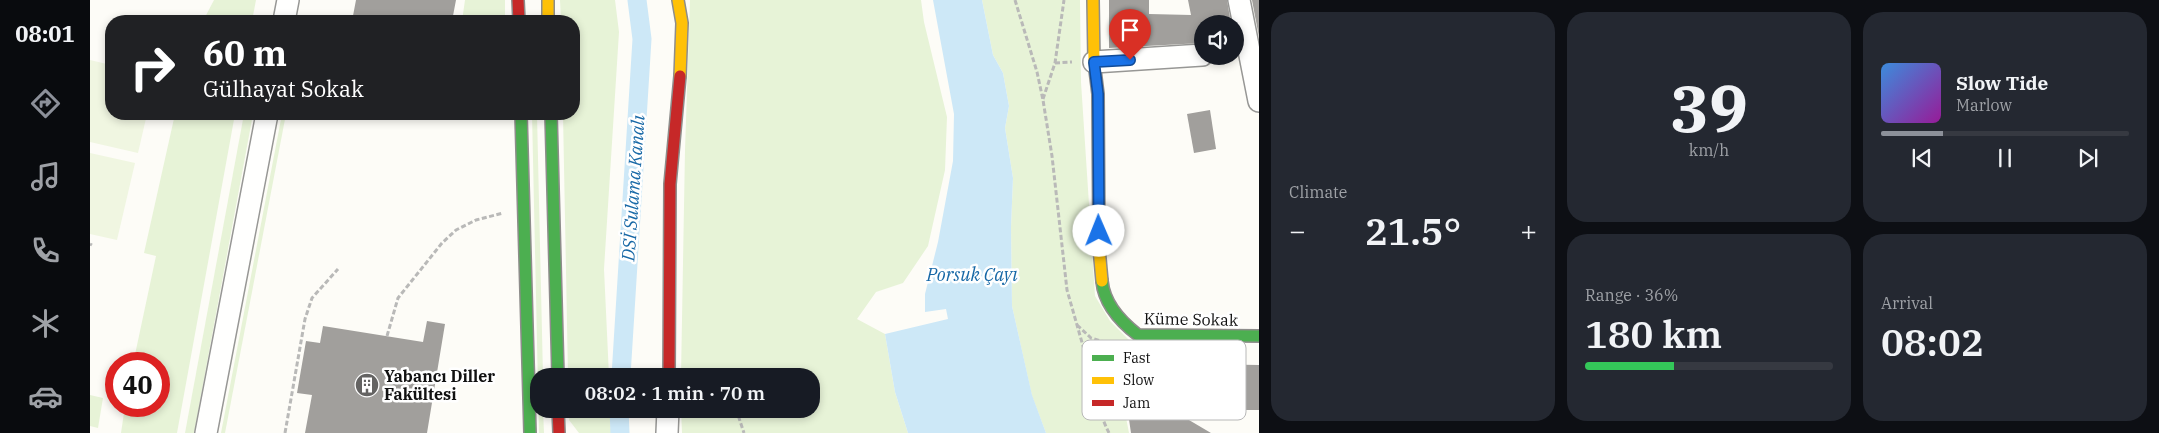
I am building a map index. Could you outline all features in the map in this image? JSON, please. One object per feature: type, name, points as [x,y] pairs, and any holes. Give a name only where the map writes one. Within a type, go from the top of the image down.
[{"type":"street","points":[[285,15],[288,0]]},
{"type":"street","points":[[518,0],[519,15]]},
{"type":"street","points":[[548,0],[548,15]]},
{"type":"street","points":[[669,368],[670,184],[681,69],[682,23],[678,0]]},
{"type":"street","name":"Küme Sokak","points":[[1093,0],[1094,62],[1098,94],[1099,248],[1103,292],[1122,323],[1138,335],[1259,336]]},
{"type":"street","points":[[1239,0],[1247,52],[1259,101]]},
{"type":"street","points":[[1094,62],[1194,56]]},
{"type":"street","points":[[206,433],[266,120]]},
{"type":"street","points":[[521,120],[530,433]]},
{"type":"street","points":[[551,120],[558,368]]},
{"type":"street","points":[[558,418],[559,433]]},
{"type":"street","points":[[667,433],[668,418]]},
{"type":"path","points":[[1015,0],[1037,72],[1043,100],[1052,156],[1067,290],[1082,342]]},
{"type":"path","points":[[1043,100],[1055,63],[1064,0]]},
{"type":"path","points":[[386,336],[398,298],[442,243],[456,230],[476,220],[501,213],[523,211]]},
{"type":"path","points":[[285,433],[307,312],[312,298],[338,269]]},
{"type":"path","points":[[1077,325],[1091,338],[1098,340]]},
{"type":"path","points":[[1118,340],[1120,338],[1138,335]]},
{"type":"path","points":[[739,418],[744,433]]},
{"type":"path","points":[[1104,420],[1109,433]]},
{"type":"green space","points":[[214,0],[256,0],[253,15],[206,15]]},
{"type":"green space","points":[[465,0],[505,0],[505,15],[463,15]]},
{"type":"green space","points":[[560,0],[615,0],[619,32],[604,269],[609,368],[568,368],[563,120],[580,120],[580,15],[561,15]]},
{"type":"green space","points":[[690,0],[921,0],[924,22],[947,117],[945,170],[928,246],[903,283],[876,292],[857,319],[885,334],[895,392],[908,433],[682,433],[681,418],[820,418],[820,368],[681,368]]},
{"type":"green space","points":[[982,0],[1080,0],[1081,82],[1095,296],[1110,321],[1129,340],[1082,340],[1082,420],[1126,420],[1129,433],[1046,433],[1032,396],[1012,306],[1011,227],[1013,178],[1005,128],[1009,106],[1003,73],[993,55]]},
{"type":"green space","points":[[90,60],[105,64],[105,120],[146,120],[138,153],[90,142]]},
{"type":"green space","points":[[174,120],[234,120],[177,433],[121,433],[123,417],[170,417],[170,352],[136,352],[156,256],[144,253]]},
{"type":"green space","points":[[243,120],[252,120],[194,433],[185,433]]},
{"type":"green space","points":[[281,120],[285,120],[225,433],[221,433]]},
{"type":"green space","points":[[532,120],[537,120],[543,368],[538,368]]},
{"type":"green space","points":[[90,153],[135,163],[117,240],[90,234]]},
{"type":"green space","points":[[90,395],[103,398],[98,428],[90,426]]},
{"type":"green space","points":[[539,418],[543,418],[544,433],[539,433]]},
{"type":"green space","points":[[569,418],[610,418],[611,433],[579,433]]},
{"type":"water","name":"Porsuk Çayı","points":[[933,0],[982,0],[993,55],[1003,73],[1009,106],[1005,128],[1013,178],[1011,227],[1012,306],[1032,395],[1046,433],[908,433],[895,392],[885,334],[948,319],[946,309],[925,312],[925,294],[938,242],[953,161],[954,114]]},
{"type":"building","points":[[356,0],[456,0],[453,15],[353,15]]},
{"type":"building","points":[[1109,0],[1149,0],[1149,14],[1191,15],[1188,0],[1227,0],[1230,15],[1194,15],[1194,43],[1109,48]]},
{"type":"building","points":[[1252,0],[1259,0],[1259,37]]},
{"type":"building","points":[[1210,110],[1216,149],[1194,153],[1187,114]]},
{"type":"building","name":"Yabancı Diller Fakültesi","points":[[427,321],[445,324],[427,433],[305,433],[312,395],[297,393],[306,341],[320,343],[323,326],[423,342]]},
{"type":"building","points":[[1246,365],[1259,365],[1259,410],[1246,410]]},
{"type":"building","points":[[1129,420],[1189,420],[1211,433],[1131,433]]},
{"type":"waterway","name":"DSİ Sulama Kanalı","points":[[621,368],[642,39],[637,0]]},
{"type":"waterway","name":"DSİ Sulama Kanalı","points":[[619,418],[620,433]]},
{"type":"traffic: fast","points":[[521,120],[530,433]]},
{"type":"traffic: fast","points":[[551,120],[558,368]]},
{"type":"traffic: fast","points":[[1102,281],[1106,297],[1114,311],[1138,335],[1259,336]]},
{"type":"traffic: slow","points":[[548,0],[548,15]]},
{"type":"traffic: slow","points":[[678,0],[682,23],[680,76]]},
{"type":"traffic: slow","points":[[1093,0],[1094,62],[1098,94],[1099,248],[1102,281]]},
{"type":"traffic: jam","points":[[518,0],[519,15]]},
{"type":"traffic: jam","points":[[669,368],[670,184],[680,76]]},
{"type":"traffic: jam","points":[[558,418],[559,433]]},
{"type":"place","name":"Yabancı Diller Fakültesi","points":[[367,385]]},
{"type":"route","points":[[1099,231],[1098,94],[1094,62],[1130,60]]}]
